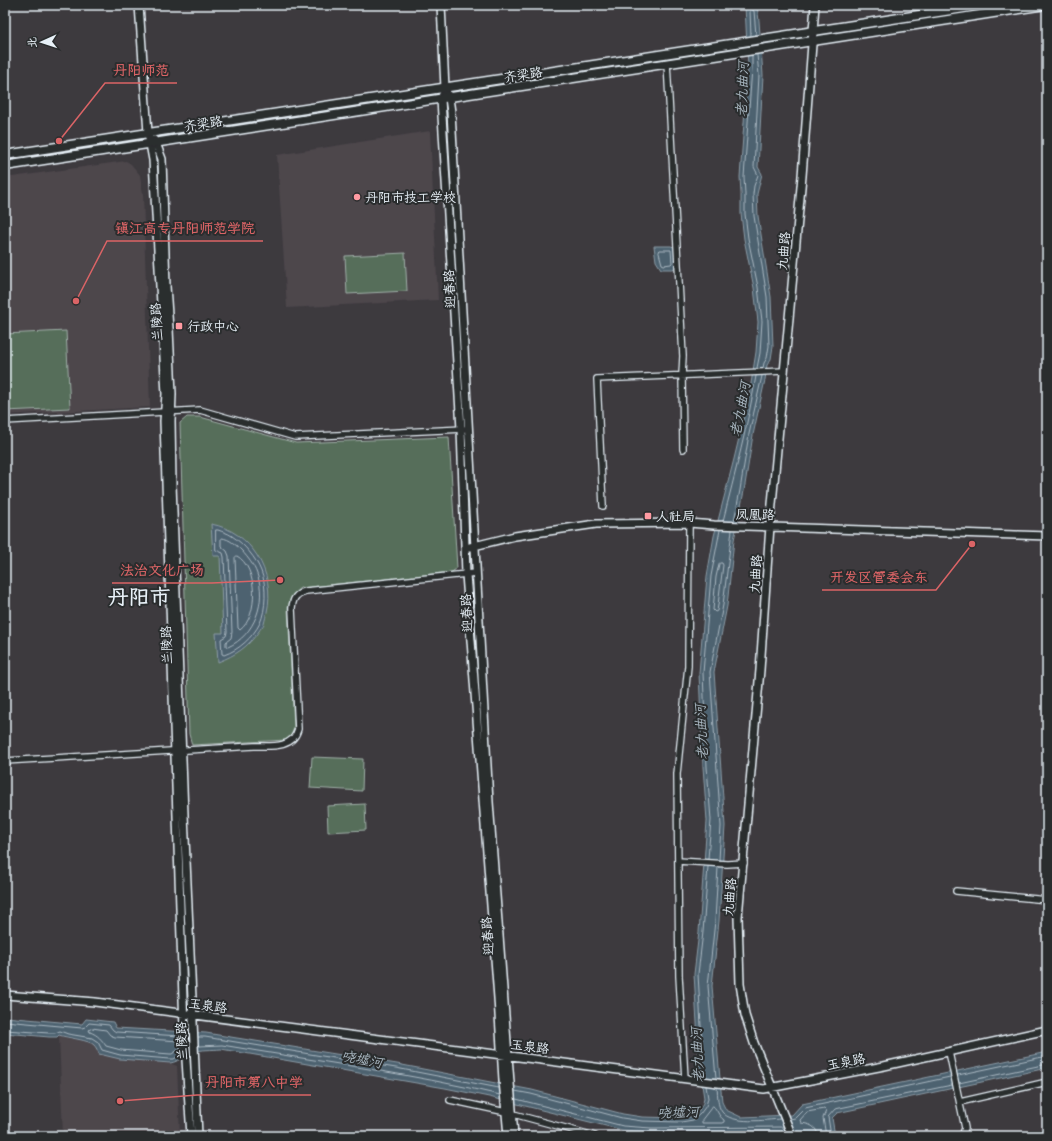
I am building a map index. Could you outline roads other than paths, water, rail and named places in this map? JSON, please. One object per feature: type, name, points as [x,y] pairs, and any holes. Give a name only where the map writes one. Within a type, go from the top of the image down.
[{"type":"main road","name":"齐梁路","points":[[5,155],[984,5]]},
{"type":"main road","name":"齐梁路","points":[[5,166],[1045,5]]},
{"type":"main road","points":[[609,63],[610,72]]},
{"type":"street","name":"兰陵路","points":[[140,5],[148,134],[153,143],[159,286],[172,484],[184,1029],[190,1057],[198,1136]]},
{"type":"street","name":"迎春路","points":[[441,5],[461,429],[464,549],[498,998],[505,1055]]},
{"type":"street","name":"九曲路","points":[[792,1135],[754,1043],[745,1015],[740,984],[738,917],[744,863],[770,526],[802,176],[815,5]]},
{"type":"street","points":[[667,63],[683,356],[683,449]]},
{"type":"street","name":"迎春路","points":[[445,98],[451,112],[474,546],[506,1080],[514,1136]]},
{"type":"street","points":[[602,506],[597,379],[784,371]]},
{"type":"street","points":[[5,421],[200,410],[295,438],[469,429]]},
{"type":"street","name":"凤凰路","points":[[464,549],[515,536],[596,524],[770,526],[1047,536]]},
{"type":"street","points":[[685,1079],[679,976],[677,774],[688,666],[689,524]]},
{"type":"street","points":[[5,761],[254,746],[278,746],[286,744],[293,740],[297,735],[298,729],[292,601],[300,593],[306,591],[476,573]]},
{"type":"street","name":"兰陵路","points":[[178,751],[192,1015],[190,1057],[191,1136]]},
{"type":"street","points":[[678,861],[727,864],[744,863]]},
{"type":"street","points":[[956,891],[1047,900]]},
{"type":"street","name":"玉泉路","points":[[5,995],[95,1002],[764,1089],[949,1052],[1047,1030]]},
{"type":"street","points":[[949,1052],[966,1128],[962,1136]]},
{"type":"street","points":[[960,1102],[1047,1082]]},
{"type":"street","points":[[450,1100],[509,1109],[595,1136]]},
{"type":"street","name":"迎春路","points":[[508,1136],[509,1109]]},
{"type":"water","name":"哓墟河","points":[[745,5],[757,5],[759,21],[763,75],[758,167],[762,174],[757,194],[758,216],[771,297],[773,346],[771,359],[767,365],[753,435],[734,540],[727,606],[714,672],[725,826],[719,921],[712,986],[722,1102],[726,1110],[741,1117],[792,1115],[802,1104],[1047,1052],[1047,1068],[837,1113],[832,1118],[835,1136],[811,1136],[807,1133],[774,1131],[651,1132],[622,1130],[489,1097],[445,1088],[221,1049],[196,1051],[170,1063],[120,1059],[99,1054],[92,1043],[59,1035],[57,1037],[49,1037],[5,1033],[5,1017],[82,1024],[86,1019],[113,1022],[116,1028],[206,1033],[397,1064],[532,1090],[623,1114],[642,1117],[681,1118],[690,1117],[698,1112],[704,1098],[700,1072],[694,974],[699,932],[707,821],[699,673],[707,576],[714,536],[749,396],[756,352],[758,322],[754,288],[744,239],[741,214],[740,177],[748,68]]},
{"type":"water","points":[[654,246],[674,247],[676,267],[673,269],[661,269],[656,261]]},
{"type":"water","points":[[211,524],[225,528],[238,535],[249,545],[264,569],[268,583],[269,597],[264,624],[255,637],[241,650],[218,662],[216,633],[223,633],[220,556],[213,556]]},
{"type":"place","name":"丹阳师范","points":[[59,141]]},
{"type":"place","name":"丹阳市技工学校","points":[[357,197]]},
{"type":"place","name":"镇江高专丹阳师范学院","points":[[76,301]]},
{"type":"place","name":"行政中心","points":[[179,326]]},
{"type":"place","name":"人社局","points":[[648,516]]},
{"type":"place","name":"开发区管委会东","points":[[972,544]]},
{"type":"place","name":"法治文化广场","points":[[280,580]]},
{"type":"place","name":"丹阳市第八中学","points":[[120,1101]]},
{"type":"district","name":"丹阳市","points":[[139,597]]},
{"type":"water label","name":"老九曲河","points":[[742,89]]},
{"type":"water label","name":"老九曲河","points":[[740,409]]},
{"type":"water label","name":"老九曲河","points":[[701,732]]},
{"type":"water label","name":"老九曲河","points":[[697,1055]]}]
